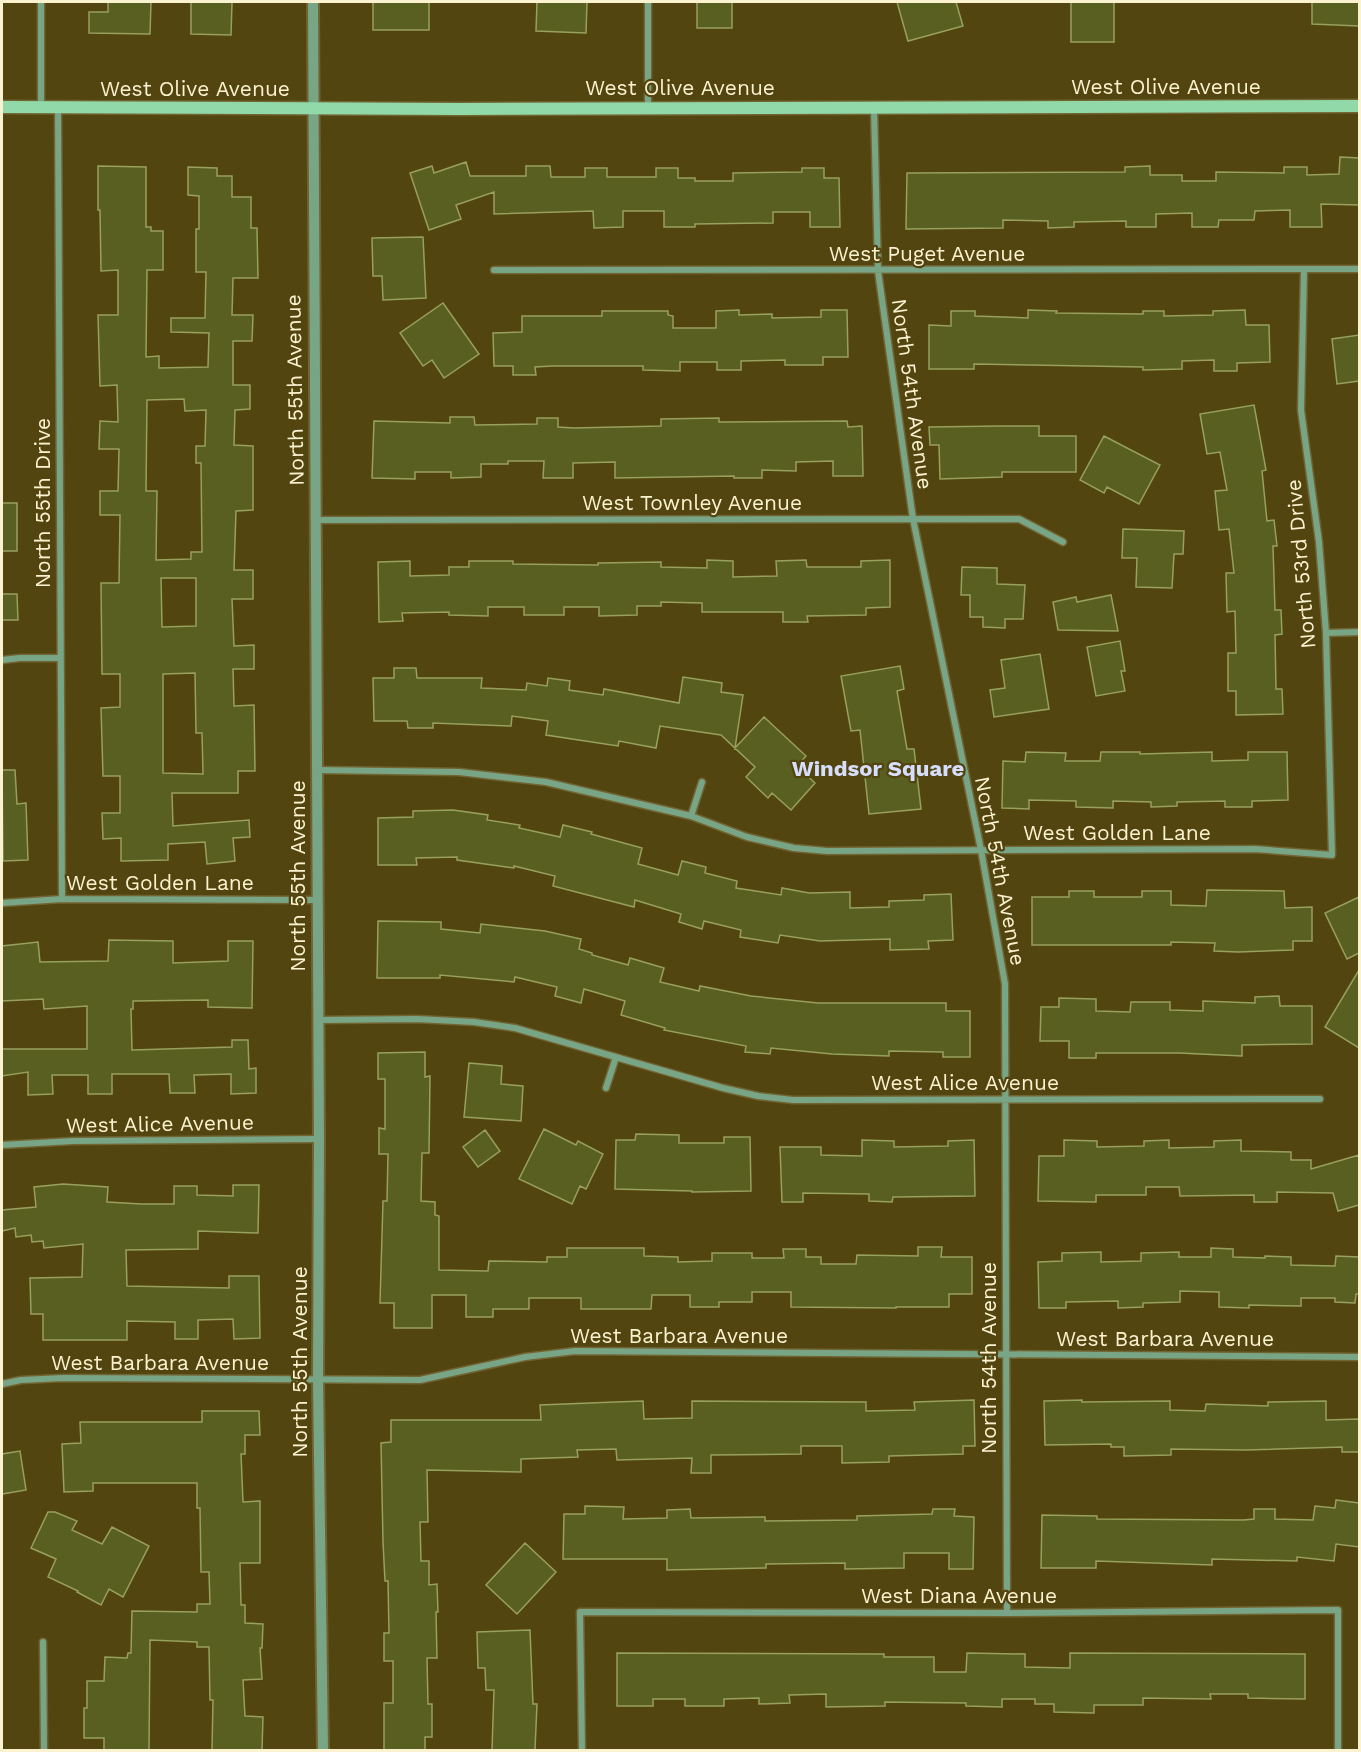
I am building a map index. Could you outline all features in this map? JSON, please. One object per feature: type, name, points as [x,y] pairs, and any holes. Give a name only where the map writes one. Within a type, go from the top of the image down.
[{"type":"main road","name":"West Olive Avenue","points":[[2,107],[313,109],[1359,106]]},
{"type":"street","points":[[41,2],[41,107]]},
{"type":"street","name":"North 55th Avenue","points":[[313,2],[319,1139],[318,1381],[323,1750]]},
{"type":"street","points":[[648,2],[648,107]]},
{"type":"street","name":"North 55th Drive","points":[[58,108],[62,899]]},
{"type":"street","name":"North 54th Avenue","points":[[874,108],[878,271],[913,519],[981,850],[1005,984],[1007,1613]]},
{"type":"street","name":"West Puget Avenue","points":[[494,270],[1359,269]]},
{"type":"street","name":"North 53rd Drive","points":[[1304,270],[1301,410],[1319,542],[1326,633],[1332,855]]},
{"type":"street","name":"West Townley Avenue","points":[[316,520],[1019,519],[1063,542]]},
{"type":"street","points":[[1326,633],[1359,632]]},
{"type":"street","points":[[2,660],[60,658]]},
{"type":"street","name":"West Golden Lane","points":[[317,770],[459,772],[546,782],[691,816],[747,837],[794,848],[827,851],[1255,849],[1332,855]]},
{"type":"street","points":[[691,816],[702,782]]},
{"type":"street","name":"West Golden Lane","points":[[2,903],[62,899],[318,900]]},
{"type":"street","name":"West Alice Avenue","points":[[318,1020],[417,1019],[474,1022],[515,1028],[723,1088],[758,1096],[793,1100],[1320,1099]]},
{"type":"street","points":[[606,1088],[616,1058]]},
{"type":"street","name":"West Alice Avenue","points":[[2,1145],[73,1141],[319,1139]]},
{"type":"street","name":"West Barbara Avenue","points":[[2,1384],[21,1380],[63,1378],[420,1380],[525,1357],[575,1351],[1359,1357]]},
{"type":"street","name":"West Diana Avenue","points":[[582,1750],[580,1612],[1007,1613],[1338,1610],[1338,1750]]},
{"type":"street","points":[[43,1642],[44,1750]]},
{"type":"building","points":[[108,2],[151,2],[150,34],[89,33],[89,12],[108,12]]},
{"type":"building","points":[[191,2],[232,2],[231,35],[191,34]]},
{"type":"building","points":[[373,2],[429,2],[429,30],[373,30]]},
{"type":"building","points":[[537,2],[587,2],[586,33],[536,31]]},
{"type":"building","points":[[697,2],[732,2],[732,28],[697,28]]},
{"type":"building","points":[[897,2],[956,2],[963,26],[908,41]]},
{"type":"building","points":[[1071,2],[1114,2],[1114,42],[1071,42]]},
{"type":"building","points":[[1312,2],[1359,2],[1359,26],[1312,24]]},
{"type":"building","points":[[1340,157],[1359,158],[1359,205],[1321,204],[1322,227],[1290,227],[1290,210],[1255,211],[1254,220],[1219,220],[1218,227],[1192,227],[1192,213],[1156,214],[1156,227],[1126,227],[1126,221],[1074,222],[1074,227],[1048,228],[1048,221],[1003,220],[1003,228],[906,229],[907,173],[1125,172],[1125,167],[1150,166],[1150,175],[1182,175],[1182,181],[1216,181],[1216,172],[1284,173],[1284,167],[1307,167],[1307,175],[1339,174]]},
{"type":"building","points":[[466,162],[470,176],[526,176],[526,166],[550,166],[551,177],[585,177],[585,168],[607,168],[607,177],[656,177],[656,168],[678,168],[678,178],[695,178],[695,181],[733,181],[733,173],[802,172],[802,168],[824,168],[824,178],[839,178],[840,227],[810,227],[810,212],[773,212],[773,223],[695,224],[695,227],[664,227],[664,211],[623,211],[623,227],[594,228],[593,211],[494,214],[494,192],[456,205],[461,219],[429,230],[410,173],[432,166],[434,173]]},
{"type":"building","points":[[98,166],[146,167],[146,227],[151,227],[151,231],[163,231],[163,270],[147,270],[146,357],[159,356],[159,368],[208,367],[209,333],[171,332],[171,318],[205,318],[206,272],[196,272],[199,196],[188,195],[188,167],[217,168],[217,176],[232,176],[232,197],[251,197],[251,228],[257,228],[258,278],[233,278],[232,315],[253,315],[252,341],[233,341],[233,385],[250,385],[250,409],[235,410],[234,445],[253,446],[253,510],[236,511],[234,570],[253,570],[253,599],[232,599],[234,646],[254,645],[254,669],[233,669],[234,706],[254,705],[255,771],[238,771],[238,793],[172,793],[173,826],[249,820],[250,837],[233,838],[235,861],[207,864],[205,842],[168,844],[168,860],[121,861],[121,838],[103,839],[102,813],[120,813],[120,776],[103,776],[101,708],[120,707],[120,674],[102,674],[101,583],[119,583],[120,515],[100,515],[100,491],[118,491],[119,449],[99,449],[100,421],[118,422],[117,385],[100,386],[98,315],[118,315],[118,270],[101,271],[100,210],[98,210]],"holes":[[[184,399],[185,411],[206,410],[205,446],[196,446],[196,463],[201,463],[202,552],[191,552],[191,559],[156,560],[157,491],[146,491],[147,400]],[[161,578],[196,578],[196,626],[162,627]],[[195,673],[196,733],[202,733],[203,774],[163,773],[163,674]]]},
{"type":"building","points":[[423,237],[426,298],[383,300],[382,276],[373,276],[372,238]]},
{"type":"building","points":[[443,303],[479,354],[444,378],[432,360],[423,366],[400,333]]},
{"type":"building","points":[[739,310],[739,315],[772,314],[772,318],[821,317],[821,310],[847,310],[848,357],[823,357],[823,365],[785,365],[785,360],[741,361],[741,370],[717,370],[717,362],[680,362],[680,371],[643,370],[643,366],[552,366],[535,367],[536,375],[513,375],[513,366],[494,366],[493,333],[522,332],[522,316],[602,316],[602,311],[668,311],[668,315],[673,316],[673,328],[716,328],[716,311]]},
{"type":"building","points":[[1028,310],[1057,311],[1056,313],[1143,314],[1143,311],[1164,311],[1164,316],[1213,315],[1213,311],[1245,310],[1246,325],[1269,325],[1270,362],[1237,363],[1237,371],[1214,371],[1214,360],[1182,361],[1182,369],[1143,370],[1143,367],[974,364],[974,369],[929,369],[929,325],[951,326],[951,311],[975,311],[975,316],[1028,318]]},
{"type":"building","points":[[1359,335],[1359,381],[1337,384],[1332,339]]},
{"type":"building","points":[[1254,405],[1266,470],[1262,471],[1267,521],[1274,520],[1277,546],[1273,546],[1275,610],[1281,610],[1282,634],[1275,635],[1276,689],[1282,689],[1283,714],[1236,715],[1236,691],[1228,691],[1228,653],[1236,653],[1235,611],[1227,612],[1226,573],[1234,573],[1229,529],[1219,530],[1215,491],[1227,490],[1220,452],[1207,454],[1200,414]]},
{"type":"building","points":[[450,417],[474,417],[475,425],[537,424],[537,418],[558,418],[558,427],[574,428],[661,426],[661,419],[719,418],[719,422],[847,421],[848,427],[862,426],[863,476],[833,476],[833,461],[796,462],[796,471],[762,470],[762,478],[734,478],[734,476],[615,478],[615,462],[573,463],[573,478],[543,478],[544,461],[508,461],[508,464],[481,464],[481,477],[451,478],[451,472],[415,472],[415,479],[372,478],[374,421],[450,423]]},
{"type":"building","points":[[1039,426],[1039,436],[1076,436],[1076,472],[1002,472],[1002,477],[940,479],[939,445],[930,445],[929,427]]},
{"type":"building","points":[[1104,436],[1160,465],[1139,504],[1107,487],[1104,493],[1080,480]]},
{"type":"building","points":[[2,503],[17,503],[17,551],[2,551]]},
{"type":"building","points":[[1123,529],[1184,531],[1183,554],[1174,554],[1172,588],[1136,587],[1137,558],[1122,558]]},
{"type":"building","points":[[707,560],[733,561],[733,577],[777,576],[776,561],[806,560],[807,567],[861,567],[861,561],[890,560],[890,607],[866,608],[866,615],[807,616],[808,622],[783,622],[783,612],[702,612],[702,603],[661,602],[661,606],[637,606],[637,615],[599,616],[599,607],[564,607],[564,615],[524,615],[524,607],[488,607],[488,616],[449,615],[449,612],[402,613],[403,621],[379,622],[378,562],[410,561],[410,576],[449,575],[449,567],[469,567],[469,561],[598,565],[598,563],[661,562],[661,567],[707,568]]},
{"type":"building","points":[[962,567],[997,568],[997,584],[1025,585],[1023,619],[1005,619],[1005,628],[983,627],[983,617],[970,617],[970,595],[961,595]]},
{"type":"building","points":[[2,594],[17,594],[18,620],[2,620]]},
{"type":"building","points":[[1111,595],[1118,631],[1058,630],[1053,602],[1076,597],[1077,602]]},
{"type":"building","points":[[1120,641],[1125,671],[1121,671],[1125,691],[1096,696],[1087,647]]},
{"type":"building","points":[[1040,654],[1049,709],[994,717],[990,690],[1005,688],[1001,660]]},
{"type":"building","points":[[900,666],[904,689],[897,691],[907,749],[914,749],[921,809],[869,814],[860,730],[851,731],[841,676]]},
{"type":"building","points":[[394,668],[416,668],[417,678],[482,678],[481,688],[526,690],[527,683],[547,686],[548,678],[570,681],[569,690],[603,695],[604,689],[679,703],[683,677],[722,683],[721,692],[743,695],[735,748],[764,717],[806,756],[797,766],[815,783],[791,810],[772,793],[768,798],[746,777],[755,767],[721,735],[660,726],[656,748],[619,741],[618,746],[546,735],[548,721],[512,716],[511,726],[433,723],[433,728],[408,728],[407,721],[374,721],[373,678],[394,678]]},
{"type":"building","points":[[1026,752],[1066,753],[1065,761],[1100,761],[1101,752],[1140,752],[1140,754],[1212,752],[1212,761],[1248,760],[1248,752],[1287,752],[1288,800],[1252,801],[1252,807],[1225,807],[1225,801],[1177,802],[1177,806],[1151,807],[1151,802],[1113,801],[1113,808],[1076,807],[1076,801],[1029,800],[1029,809],[1002,808],[1003,761],[1025,762]]},
{"type":"building","points":[[2,770],[15,770],[17,804],[26,803],[28,860],[3,861]]},
{"type":"building","points":[[453,810],[488,815],[487,820],[520,825],[519,828],[560,837],[563,825],[592,832],[591,834],[642,848],[638,864],[678,875],[682,861],[706,867],[705,873],[737,881],[736,888],[781,895],[782,888],[809,893],[850,892],[850,908],[889,907],[889,901],[924,900],[924,895],[951,894],[953,940],[928,941],[929,949],[890,950],[890,939],[820,941],[780,935],[778,943],[740,937],[741,930],[704,921],[702,929],[679,922],[681,914],[635,900],[634,907],[553,886],[555,876],[514,866],[514,868],[457,860],[457,857],[416,858],[417,865],[378,865],[378,818],[413,817],[413,811]]},
{"type":"building","points":[[1207,890],[1284,891],[1285,908],[1312,907],[1312,941],[1293,941],[1293,950],[1238,952],[1214,951],[1215,943],[1032,945],[1032,897],[1069,897],[1069,891],[1094,891],[1094,897],[1142,897],[1142,891],[1171,891],[1171,905],[1206,906]]},
{"type":"building","points":[[1359,897],[1359,953],[1347,959],[1325,913]]},
{"type":"building","points":[[378,921],[441,922],[441,929],[480,933],[481,924],[545,931],[581,939],[579,949],[592,953],[592,955],[628,965],[630,958],[664,968],[660,982],[699,991],[700,986],[751,996],[818,1003],[946,1003],[946,1011],[970,1011],[970,1057],[943,1057],[943,1052],[889,1051],[889,1056],[832,1054],[771,1048],[770,1054],[745,1052],[746,1046],[664,1030],[665,1028],[621,1015],[625,1001],[584,989],[581,1003],[555,996],[557,987],[515,977],[514,982],[440,975],[440,978],[377,978]]},
{"type":"building","points":[[109,940],[173,941],[173,963],[228,961],[228,941],[253,941],[252,1008],[208,1007],[208,1000],[133,1001],[133,1009],[131,1009],[132,1050],[232,1047],[232,1040],[248,1040],[249,1069],[256,1068],[256,1093],[231,1094],[231,1074],[194,1075],[195,1093],[170,1093],[169,1074],[112,1074],[112,1094],[88,1094],[88,1075],[52,1075],[53,1094],[28,1095],[28,1072],[2,1076],[2,1049],[87,1049],[87,1006],[44,1009],[43,999],[2,1001],[2,946],[38,942],[40,962],[108,961]]},
{"type":"building","points":[[1359,970],[1359,1048],[1325,1027]]},
{"type":"building","points":[[1279,996],[1280,1006],[1312,1006],[1312,1044],[1242,1045],[1242,1056],[1096,1053],[1096,1058],[1069,1058],[1069,1041],[1040,1041],[1041,1007],[1059,1007],[1059,998],[1096,999],[1096,1011],[1130,1012],[1131,1002],[1170,1002],[1170,1010],[1203,1011],[1203,1001],[1255,1003],[1255,997]]},
{"type":"building","points":[[425,1052],[425,1077],[430,1076],[429,1153],[422,1153],[421,1201],[435,1202],[435,1215],[439,1216],[439,1270],[488,1271],[489,1261],[547,1262],[547,1257],[567,1257],[567,1248],[644,1248],[644,1256],[678,1257],[678,1262],[712,1261],[712,1253],[752,1253],[752,1258],[784,1258],[783,1249],[806,1249],[806,1257],[821,1257],[821,1264],[856,1264],[857,1255],[918,1256],[918,1247],[942,1247],[941,1257],[972,1257],[972,1294],[949,1294],[949,1307],[896,1308],[791,1307],[791,1292],[752,1292],[752,1302],[719,1302],[719,1307],[690,1307],[690,1295],[652,1295],[651,1309],[581,1309],[581,1298],[529,1298],[529,1309],[493,1309],[493,1317],[466,1317],[466,1295],[432,1295],[432,1328],[394,1328],[394,1303],[380,1303],[383,1201],[387,1201],[388,1154],[379,1154],[379,1128],[385,1129],[385,1079],[378,1079],[378,1053]]},
{"type":"building","points":[[469,1063],[502,1066],[501,1084],[523,1086],[521,1121],[464,1117]]},
{"type":"building","points":[[544,1129],[576,1145],[578,1141],[603,1154],[586,1189],[580,1186],[572,1204],[519,1179]]},
{"type":"building","points":[[485,1130],[500,1151],[478,1167],[463,1147]]},
{"type":"building","points":[[636,1134],[679,1135],[679,1143],[724,1143],[724,1137],[750,1137],[751,1191],[692,1192],[615,1189],[616,1140],[635,1140]]},
{"type":"building","points":[[862,1140],[894,1141],[894,1147],[948,1146],[948,1141],[974,1140],[975,1196],[893,1197],[892,1202],[869,1201],[869,1194],[803,1193],[803,1202],[782,1202],[780,1147],[821,1147],[821,1155],[862,1156]]},
{"type":"building","points":[[1064,1140],[1097,1141],[1097,1147],[1144,1146],[1144,1141],[1169,1140],[1169,1148],[1214,1147],[1214,1141],[1241,1140],[1241,1151],[1291,1152],[1291,1160],[1311,1160],[1311,1169],[1359,1155],[1359,1205],[1338,1211],[1333,1193],[1277,1192],[1277,1202],[1254,1202],[1254,1195],[1180,1196],[1179,1187],[1146,1187],[1146,1195],[1096,1195],[1096,1202],[1038,1201],[1039,1156],[1064,1156]]},
{"type":"building","points":[[63,1184],[108,1187],[107,1202],[142,1204],[174,1204],[174,1186],[197,1186],[197,1195],[233,1196],[233,1185],[259,1185],[258,1233],[198,1231],[198,1249],[126,1250],[127,1286],[229,1288],[229,1276],[259,1276],[260,1338],[234,1339],[233,1319],[198,1320],[198,1339],[175,1339],[175,1322],[127,1321],[127,1340],[43,1340],[43,1314],[31,1314],[30,1278],[82,1277],[83,1244],[44,1248],[43,1241],[32,1242],[31,1235],[16,1237],[15,1228],[2,1231],[2,1210],[36,1207],[34,1187]]},
{"type":"building","points":[[1211,1248],[1233,1249],[1233,1257],[1291,1257],[1291,1265],[1335,1266],[1336,1256],[1359,1257],[1359,1294],[1356,1294],[1355,1303],[1335,1302],[1335,1298],[1301,1298],[1301,1306],[1249,1305],[1249,1308],[1219,1307],[1219,1292],[1180,1291],[1180,1302],[1143,1303],[1143,1307],[1118,1308],[1118,1301],[1066,1302],[1066,1308],[1039,1308],[1038,1262],[1062,1261],[1062,1253],[1101,1252],[1101,1262],[1141,1261],[1141,1253],[1179,1252],[1179,1257],[1211,1257]]},
{"type":"building","points":[[974,1400],[975,1446],[963,1446],[963,1454],[889,1456],[889,1462],[842,1463],[842,1446],[801,1446],[801,1454],[711,1455],[711,1473],[691,1473],[692,1458],[617,1460],[616,1449],[577,1450],[578,1457],[521,1459],[521,1472],[427,1470],[428,1522],[420,1522],[421,1561],[429,1561],[429,1585],[437,1584],[438,1612],[436,1612],[437,1658],[427,1658],[428,1704],[432,1704],[432,1737],[425,1737],[425,1750],[384,1750],[384,1703],[393,1703],[393,1661],[384,1661],[384,1633],[389,1633],[388,1581],[385,1581],[383,1542],[381,1443],[391,1442],[391,1420],[541,1420],[540,1405],[643,1401],[644,1419],[692,1418],[692,1401],[866,1402],[866,1411],[915,1410],[914,1402]]},
{"type":"building","points":[[1082,1400],[1082,1402],[1170,1401],[1170,1410],[1205,1411],[1206,1404],[1268,1406],[1268,1402],[1326,1401],[1326,1420],[1359,1419],[1359,1452],[1342,1452],[1342,1447],[1246,1450],[1171,1449],[1171,1455],[1124,1456],[1124,1447],[1111,1447],[1111,1444],[1045,1445],[1044,1401]]},
{"type":"building","points":[[202,1411],[259,1411],[260,1435],[245,1435],[245,1454],[241,1454],[243,1502],[260,1501],[260,1563],[240,1563],[241,1605],[245,1605],[245,1623],[263,1624],[262,1648],[260,1648],[262,1679],[243,1680],[245,1716],[263,1717],[262,1750],[212,1750],[213,1700],[210,1700],[209,1647],[197,1647],[197,1642],[150,1640],[149,1750],[104,1750],[104,1738],[84,1738],[87,1681],[104,1681],[105,1657],[127,1658],[128,1653],[131,1653],[132,1611],[197,1612],[197,1604],[210,1604],[209,1572],[201,1572],[200,1508],[197,1508],[197,1483],[93,1483],[93,1491],[64,1492],[62,1444],[81,1443],[80,1422],[202,1422]]},
{"type":"building","points":[[20,1451],[26,1490],[2,1494],[2,1454]]},
{"type":"building","points":[[1336,1500],[1359,1503],[1359,1547],[1336,1544],[1334,1561],[1297,1557],[1297,1561],[1212,1559],[1212,1565],[1096,1561],[1096,1568],[1041,1568],[1042,1515],[1097,1516],[1097,1519],[1243,1520],[1254,1519],[1254,1509],[1275,1509],[1275,1519],[1313,1520],[1315,1506],[1335,1508]]},
{"type":"building","points":[[585,1506],[624,1507],[623,1519],[667,1518],[667,1510],[690,1509],[691,1518],[765,1517],[765,1521],[857,1520],[857,1516],[932,1514],[933,1509],[955,1509],[954,1516],[974,1517],[973,1569],[949,1569],[949,1553],[904,1553],[904,1568],[845,1569],[845,1563],[766,1564],[766,1568],[667,1570],[667,1559],[563,1559],[564,1514],[585,1514]]},
{"type":"building","points":[[48,1512],[55,1512],[77,1521],[72,1530],[102,1544],[112,1527],[149,1546],[123,1597],[109,1589],[101,1605],[48,1577],[56,1559],[31,1548]]},
{"type":"building","points":[[525,1543],[556,1572],[517,1614],[486,1585]]},
{"type":"building","points":[[530,1630],[533,1704],[537,1704],[535,1750],[492,1750],[494,1690],[486,1690],[485,1668],[478,1668],[477,1632]]},
{"type":"building","points":[[617,1653],[884,1654],[884,1657],[934,1657],[934,1672],[966,1672],[967,1653],[1025,1654],[1025,1667],[1070,1668],[1070,1653],[1305,1654],[1305,1699],[1248,1698],[1248,1694],[1210,1694],[1211,1699],[1143,1698],[1143,1705],[1094,1705],[1094,1713],[1054,1712],[1054,1704],[1035,1704],[1035,1699],[1002,1699],[1002,1707],[966,1706],[966,1703],[885,1702],[885,1706],[826,1707],[826,1694],[789,1695],[790,1703],[759,1704],[759,1698],[724,1699],[724,1706],[685,1706],[685,1699],[653,1699],[653,1706],[617,1706]]},
{"type":"district","name":"Windsor Square","points":[[878,768]]}]
